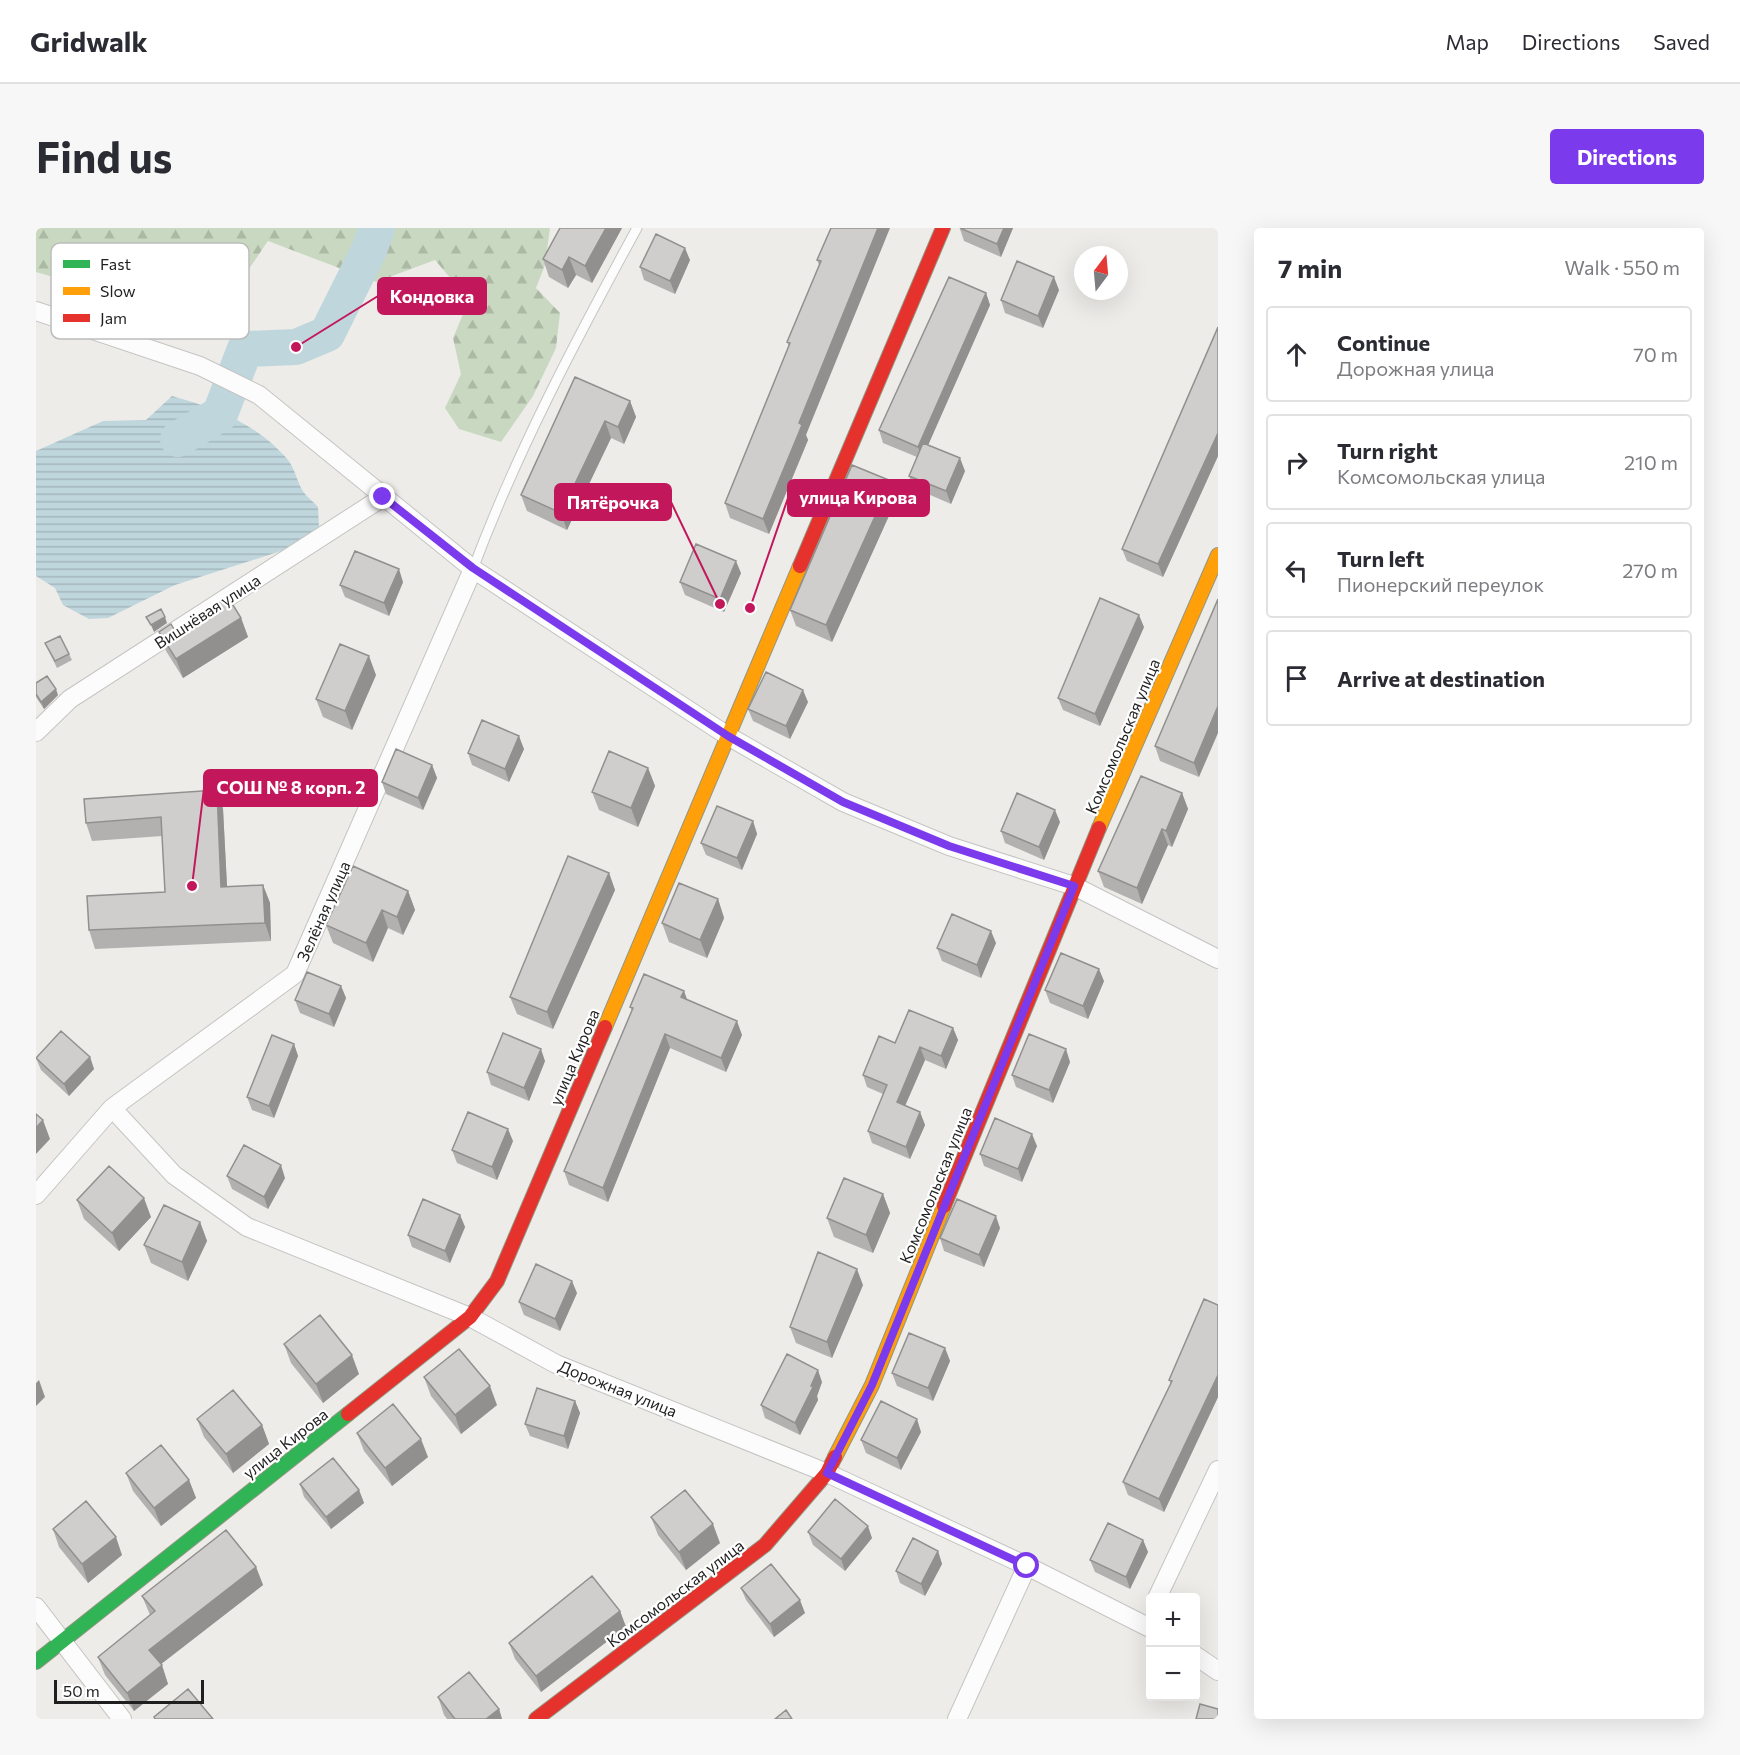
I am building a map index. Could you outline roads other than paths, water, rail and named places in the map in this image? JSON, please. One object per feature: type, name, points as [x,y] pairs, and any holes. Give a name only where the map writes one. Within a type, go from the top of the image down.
[{"type":"street","name":"улица Кирова","points":[[36,1662],[470,1317],[497,1281],[943,228]]},
{"type":"street","points":[[36,311],[51,316]]},
{"type":"street","points":[[119,339],[200,366],[259,395],[473,568],[728,736],[843,802],[949,846],[1074,886],[1218,959]]},
{"type":"street","name":"Вишнёвая улица","points":[[36,732],[70,699],[383,497]]},
{"type":"street","name":"Комсомольская улица","points":[[536,1719],[765,1545],[827,1473],[872,1385],[1074,886],[1218,555]]},
{"type":"street","name":"Зелёная улица","points":[[36,1195],[112,1108],[295,974],[473,568]]},
{"type":"street","name":"Дорожная улица","points":[[112,1108],[174,1174],[247,1227],[470,1317],[556,1364],[827,1473],[1146,1620]]},
{"type":"street","points":[[1159,1593],[1218,1470]]},
{"type":"street","points":[[957,1719],[1027,1566]]},
{"type":"street","points":[[36,1607],[122,1719]]},
{"type":"street","points":[[1200,1659],[1218,1671]]},
{"type":"lane","points":[[473,568],[490,523],[578,336],[637,228]]},
{"type":"water","points":[[172,396],[235,419],[276,447],[291,464],[305,494],[318,507],[319,528],[312,541],[175,585],[108,618],[89,619],[63,605],[55,588],[36,576],[36,451],[103,421],[146,420]]},
{"type":"waterway","points":[[178,439],[220,414],[245,349],[296,347],[327,334],[369,250],[377,228]]},
{"type":"place","name":"Кондовка","points":[[296,347]]},
{"type":"place","name":"Пятёрочка","points":[[720,604]]},
{"type":"place","name":"улица Кирова","points":[[750,608]]},
{"type":"place","name":"СОШ № 8 корп. 2","points":[[192,886]]}]
